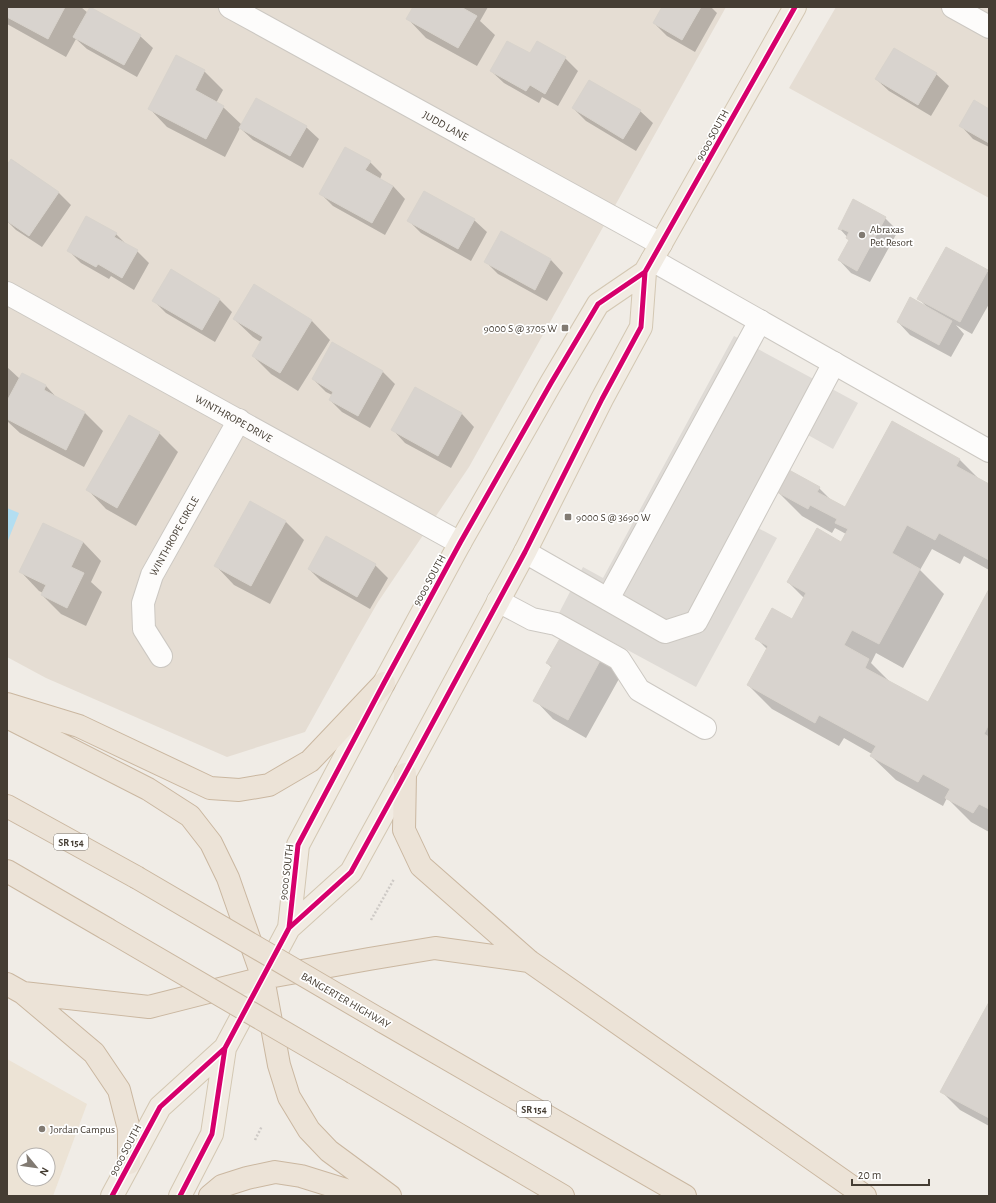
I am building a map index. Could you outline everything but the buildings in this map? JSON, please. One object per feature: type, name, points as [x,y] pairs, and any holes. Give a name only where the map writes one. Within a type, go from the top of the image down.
[{"type":"highway","points":[[7,704],[79,726],[210,788],[239,790],[269,785],[310,761],[384,683]]},
{"type":"highway","points":[[7,717],[148,789],[190,816],[211,843],[228,878],[263,978],[279,1065],[289,1097],[309,1130],[329,1151],[390,1196]]},
{"type":"highway","points":[[405,774],[404,830],[421,866],[529,961],[865,1196]]},
{"type":"highway","name":"BANGERTER HIGHWAY","points":[[7,806],[136,878],[685,1196]]},
{"type":"highway","points":[[7,871],[354,1072],[563,1196]]},
{"type":"highway","points":[[15,989],[149,1007],[263,978],[435,948],[529,961]]},
{"type":"highway","points":[[15,989],[94,1052],[119,1090],[129,1129],[129,1163]]},
{"type":"highway","points":[[210,1196],[222,1186],[247,1178],[275,1172],[301,1176],[365,1196]]},
{"type":"main road","name":"9000 SOUTH","points":[[112,1196],[160,1107],[225,1048],[289,928],[351,872],[525,552],[602,399],[641,327],[653,259],[795,7]]},
{"type":"main road","name":"9000 SOUTH","points":[[289,928],[298,845],[460,543],[598,304],[653,259]]},
{"type":"main road","name":"9000 SOUTH","points":[[180,1196],[212,1134],[225,1048]]},
{"type":"street","name":"JUDD LANE","points":[[230,7],[653,259],[834,364],[989,451]]},
{"type":"street","points":[[954,7],[989,27]]},
{"type":"street","name":"WINTHROPE DRIVE","points":[[7,293],[460,543]]},
{"type":"street","points":[[608,599],[760,321]]},
{"type":"street","points":[[525,552],[665,632],[696,622],[834,364]]},
{"type":"street","name":"WINTHROPE CIRCLE","points":[[161,656],[144,629],[143,604],[152,576],[239,420]]},
{"type":"street","points":[[498,602],[532,619],[556,624],[619,659],[639,690],[705,728]]},
{"type":"path","points":[[371,920],[394,879]]},
{"type":"path","points":[[254,1140],[262,1126]]},
{"type":"shaded area","points":[[7,7],[726,7],[469,467],[378,602],[305,732],[227,757],[46,678],[7,657]]},
{"type":"shaded area","points":[[836,7],[989,7],[989,198],[789,88]]},
{"type":"shaded area","points":[[734,336],[858,403],[833,449],[808,435],[758,528],[777,538],[696,687],[559,613],[583,567],[603,578]]},
{"type":"shaded area","name":"Jordan Campus","points":[[7,1059],[87,1104],[53,1196],[7,1196]]},
{"type":"water","points":[[7,508],[19,513],[7,543]]},
{"type":"cycle path","points":[[180,1196],[212,1134],[225,1048],[289,928],[351,872],[405,774],[525,552],[602,399],[641,327],[645,272],[795,7]]},
{"type":"cycle path","points":[[289,928],[298,845],[384,683],[460,543],[598,304],[645,272]]},
{"type":"cycle path","points":[[112,1196],[160,1107],[225,1048]]},
{"type":"place","name":"Abraxas Pet Resort","points":[[862,235]]},
{"type":"place","name":"9000 S @ 3705 W","points":[[565,328]]},
{"type":"place","name":"9000 S @ 3690 W","points":[[568,517]]},
{"type":"place","name":"Jordan Campus","points":[[42,1129]]}]
